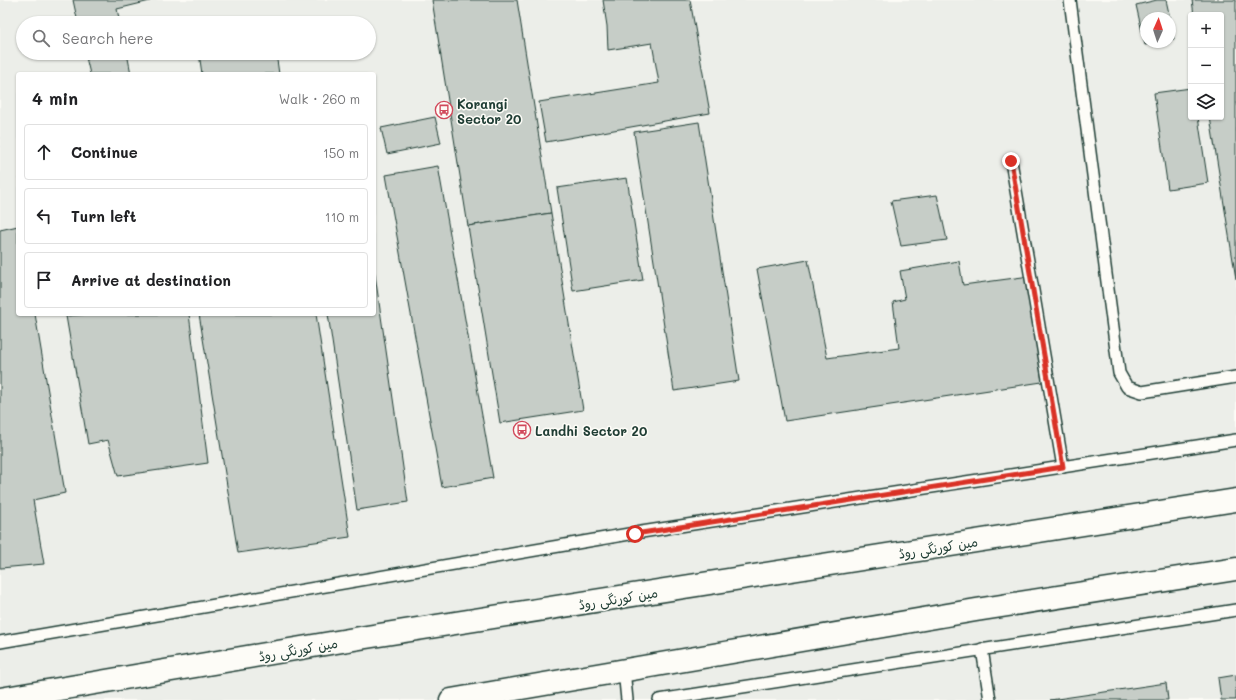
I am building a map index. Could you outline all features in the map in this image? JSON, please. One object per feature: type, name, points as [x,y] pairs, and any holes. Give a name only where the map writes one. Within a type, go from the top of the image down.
[{"type":"main road","name":"مین کورنگی روڈ","points":[[0,699],[368,637],[1236,500]]},
{"type":"main road","points":[[451,700],[976,610],[1236,569]]},
{"type":"lane","points":[[1070,0],[1118,373],[1127,387],[1142,392],[1236,377]]},
{"type":"lane","points":[[1011,161],[1063,467]]},
{"type":"lane","points":[[0,642],[635,534],[1236,440]]},
{"type":"lane","points":[[659,700],[1236,610]]},
{"type":"lane","points":[[982,649],[990,700]]},
{"type":"lane","points":[[624,670],[627,700]]},
{"type":"shaded area","name":"Korangi Sector 20","points":[[0,0],[1236,0],[1236,700],[0,700]]},
{"type":"building","points":[[73,0],[150,0],[117,9],[118,16],[76,16]]},
{"type":"building","points":[[432,0],[517,0],[551,213],[468,226]]},
{"type":"building","points":[[603,0],[690,0],[710,113],[546,142],[539,102],[659,83],[652,43],[608,50],[607,26]]},
{"type":"building","points":[[1157,0],[1166,0],[1169,12],[1140,12],[1140,23],[1136,5]]},
{"type":"building","points":[[1192,0],[1236,0],[1236,279],[1210,120],[1224,120],[1224,12],[1194,12]]},
{"type":"building","points":[[87,60],[128,60],[131,72],[90,72]]},
{"type":"building","points":[[200,60],[277,60],[279,72],[202,72]]},
{"type":"building","points":[[1188,88],[1188,120],[1198,120],[1208,183],[1168,189],[1154,93]]},
{"type":"building","points":[[435,117],[441,143],[387,154],[381,128]]},
{"type":"building","points":[[699,122],[739,381],[674,391],[634,132]]},
{"type":"building","points":[[438,166],[493,478],[442,487],[386,175]]},
{"type":"building","points":[[627,178],[643,280],[573,291],[557,188]]},
{"type":"building","points":[[937,195],[947,240],[901,246],[891,201]]},
{"type":"building","points":[[551,213],[583,410],[500,423],[468,226]]},
{"type":"building","points":[[16,226],[16,316],[35,316],[65,493],[33,500],[44,564],[0,568],[0,230]]},
{"type":"building","points":[[808,260],[827,358],[899,348],[893,302],[905,299],[900,271],[959,261],[963,285],[1030,276],[1042,382],[785,421],[757,269]]},
{"type":"building","points":[[376,282],[408,502],[357,510],[328,316],[376,316]]},
{"type":"building","points":[[66,316],[189,316],[208,463],[118,476],[108,440],[88,444]]},
{"type":"building","points":[[199,316],[316,316],[350,537],[238,553]]},
{"type":"building","points":[[1236,675],[1236,700],[1221,700],[1218,678]]},
{"type":"building","points":[[1166,683],[1168,700],[1050,700]]},
{"type":"place","name":"Korangi Sector 20","points":[[444,110]]},
{"type":"place","name":"Landhi Sector 20","points":[[522,430]]},
{"type":"route","points":[[635,534],[1063,467],[1011,161]]}]
